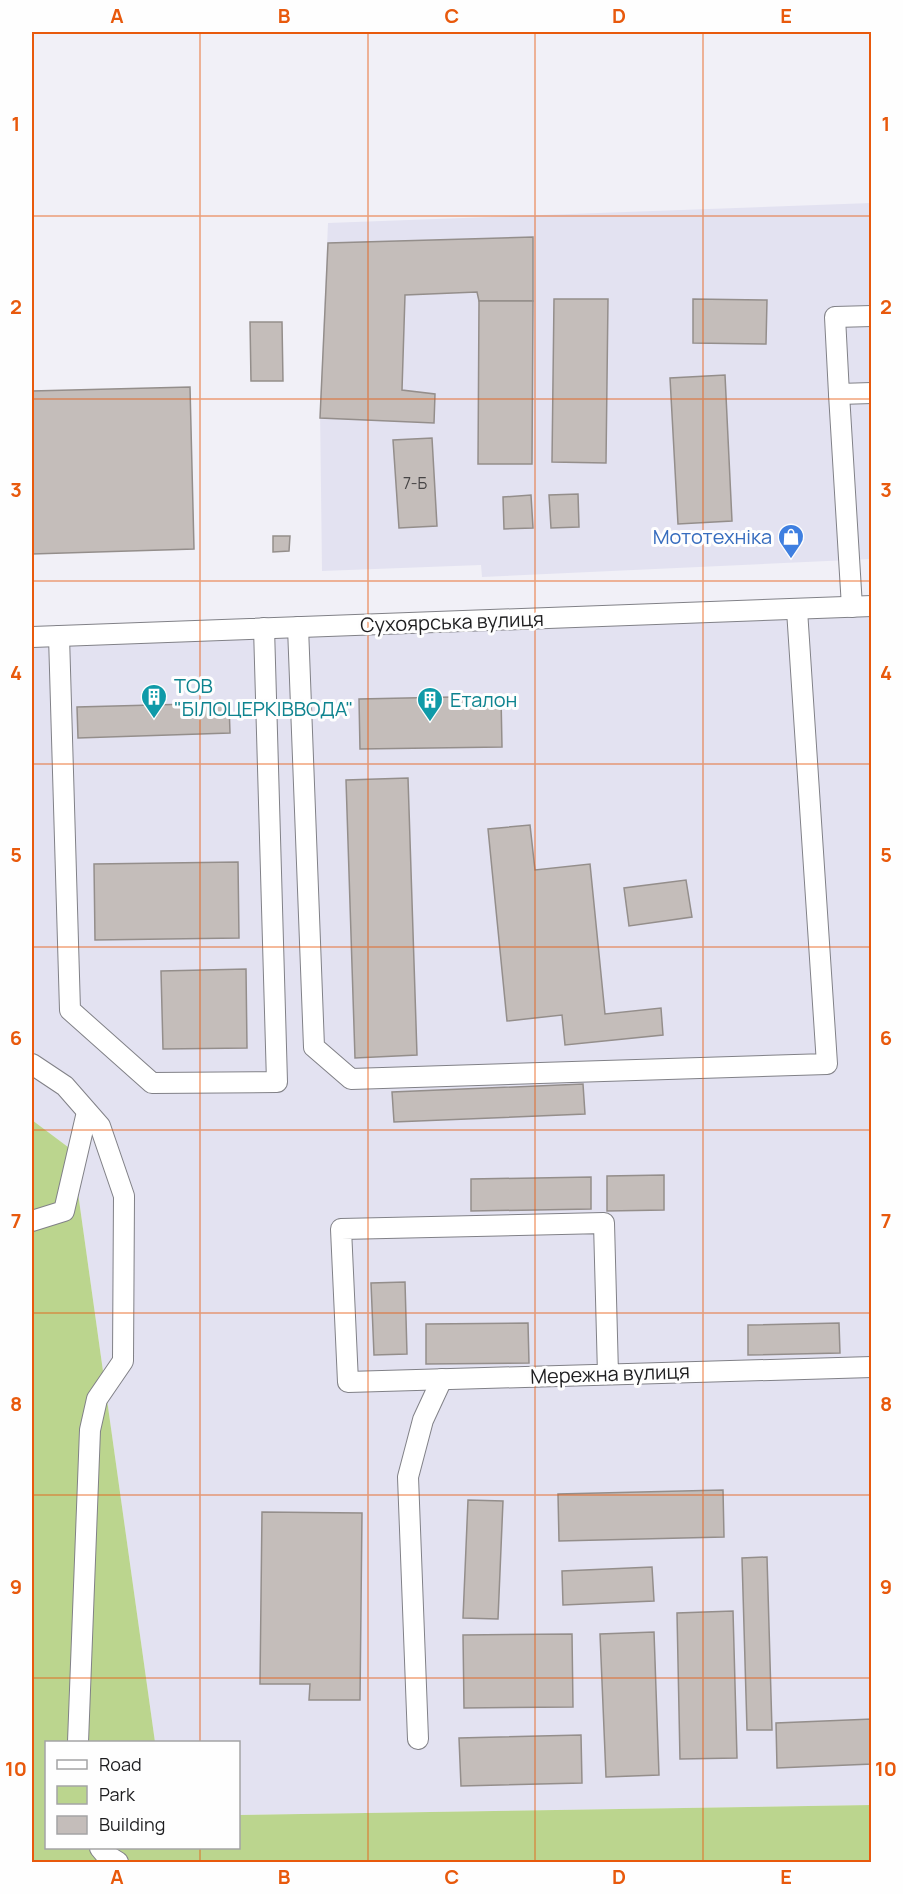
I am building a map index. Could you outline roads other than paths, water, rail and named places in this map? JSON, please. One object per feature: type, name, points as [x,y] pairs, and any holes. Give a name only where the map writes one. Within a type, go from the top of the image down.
[{"type":"street","points":[[852,607],[835,317],[872,316]]},
{"type":"street","points":[[839,394],[872,393]]},
{"type":"street","name":"Сухоярська вулиця","points":[[32,637],[872,606]]},
{"type":"street","points":[[298,627],[314,1047],[351,1079],[827,1064],[797,610]]},
{"type":"street","points":[[59,636],[70,1010],[152,1083],[277,1082],[264,628]]},
{"type":"street","points":[[32,1064],[66,1086],[100,1126],[124,1196],[123,1361],[97,1399],[90,1430],[78,1741]]},
{"type":"street","points":[[32,1221],[64,1211],[87,1112]]},
{"type":"street","name":"Мережна вулиця","points":[[608,1374],[604,1223],[341,1229],[348,1382],[872,1367]]},
{"type":"street","points":[[418,1739],[408,1477],[423,1420],[442,1379]]},
{"type":"street","points":[[101,1849],[118,1863]]},
{"type":"place","name":"Мототехніка","points":[[791,560]]},
{"type":"place","name":"ТОВ \"БІЛОЦЕРКІВВОДА\"","points":[[154,720]]},
{"type":"place","name":"Еталон","points":[[430,723]]}]
